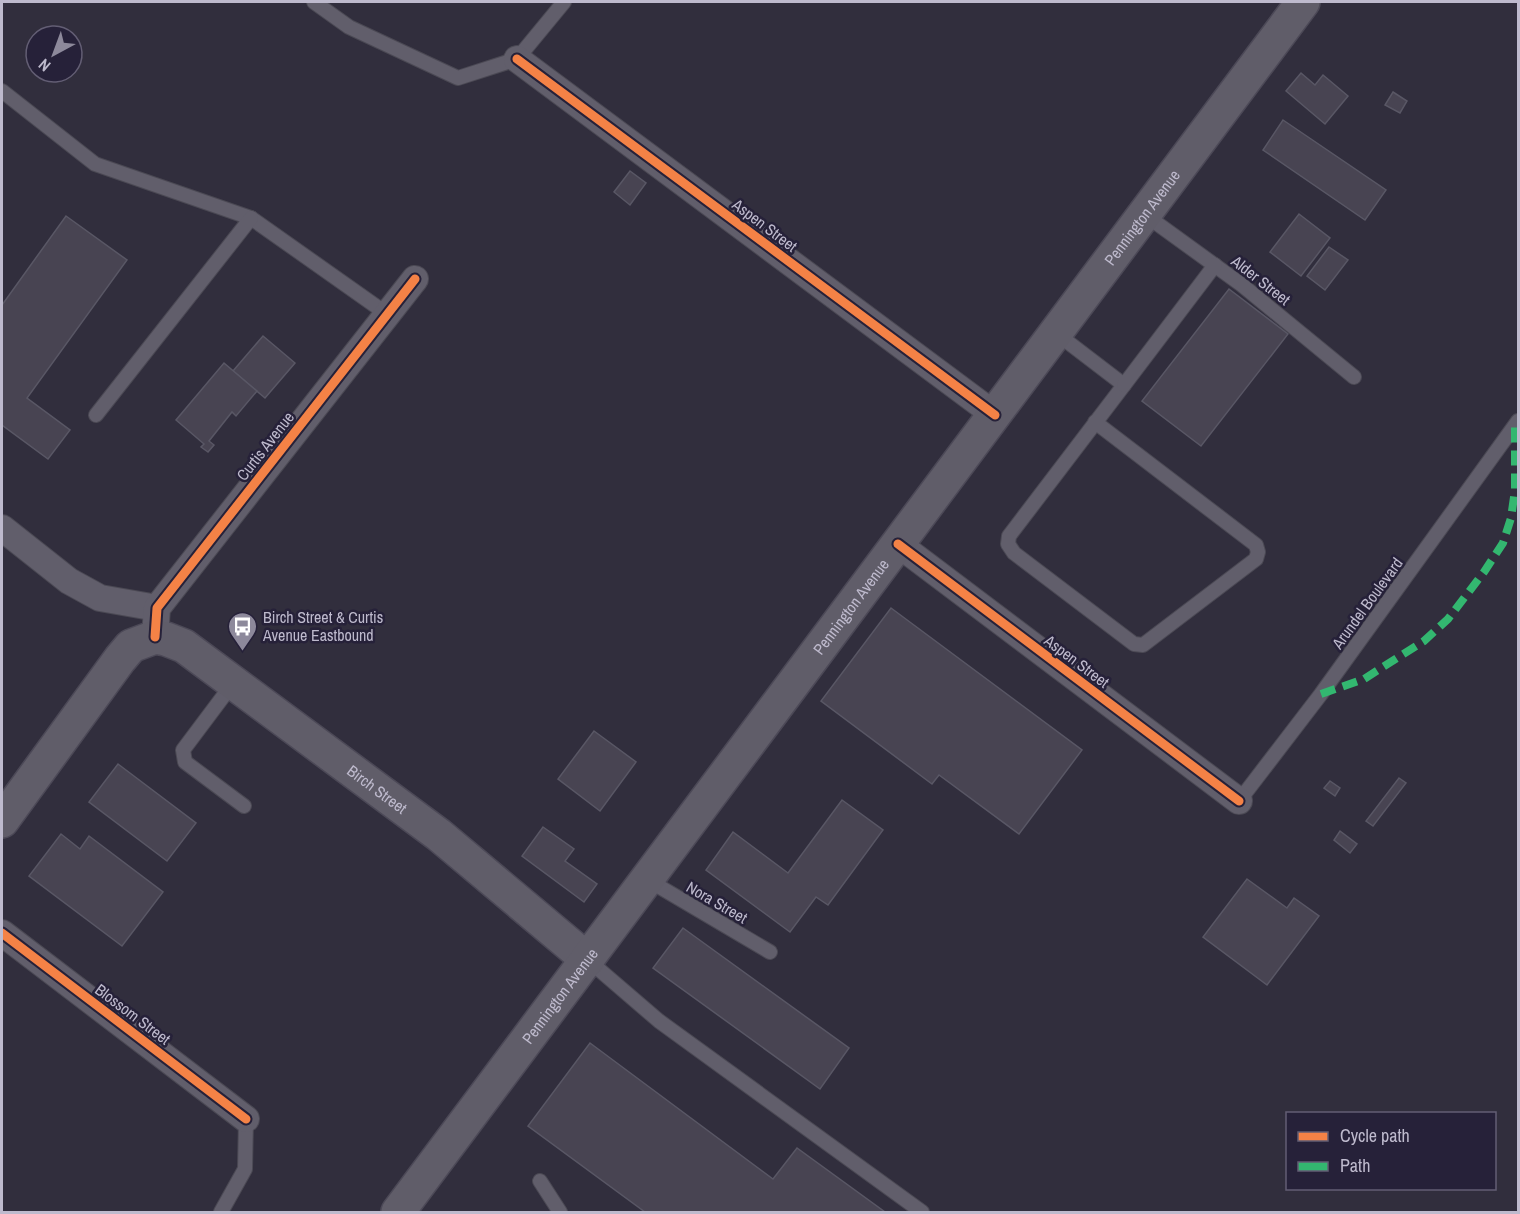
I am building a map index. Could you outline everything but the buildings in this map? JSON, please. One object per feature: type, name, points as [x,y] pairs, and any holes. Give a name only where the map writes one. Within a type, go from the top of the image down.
[{"type":"main road","name":"Pennington Avenue","points":[[398,1212],[1303,2]]},
{"type":"main road","name":"Birch Street","points":[[156,622],[184,646],[439,835],[588,960]]},
{"type":"main road","name":"Curtis Avenue","points":[[2,821],[120,659],[156,622]]},
{"type":"main road","points":[[392,1212],[556,966],[559,954],[556,946],[518,901]]},
{"type":"street","name":"Aspen Street","points":[[517,59],[995,415]]},
{"type":"street","name":"Curtis Avenue","points":[[156,622],[415,279]]},
{"type":"street","name":"Birch Street","points":[[2,528],[69,581],[100,598],[156,622]]},
{"type":"street","name":"Aspen Street","points":[[898,544],[1239,801]]},
{"type":"street","name":"Blossom Street","points":[[2,933],[246,1119]]},
{"type":"lane","points":[[314,2],[349,27],[458,78],[517,59],[564,2]]},
{"type":"lane","points":[[2,91],[95,164],[251,218],[387,314]]},
{"type":"lane","name":"Alder Street","points":[[1144,214],[1215,265],[1354,377]]},
{"type":"lane","points":[[96,415],[251,218]]},
{"type":"lane","points":[[1095,422],[1256,545],[1258,552],[1256,559],[1143,645],[1134,645],[1014,553],[1008,544],[1009,536],[1095,422],[1215,265]]},
{"type":"lane","points":[[1056,333],[1124,385]]},
{"type":"lane","name":"Arundel Boulevard","points":[[1239,801],[1321,694],[1518,421]]},
{"type":"lane","points":[[234,682],[183,750],[185,762],[244,806]]},
{"type":"lane","name":"Nora Street","points":[[648,880],[770,952]]},
{"type":"lane","points":[[588,960],[659,1021],[922,1212]]},
{"type":"lane","points":[[220,1212],[245,1170],[246,1119]]},
{"type":"lane","points":[[540,1181],[560,1212]]},
{"type":"marked path","points":[[1321,694],[1364,679],[1424,641],[1448,619],[1484,572],[1503,543],[1511,518],[1515,490],[1515,425]]},
{"type":"cycle path","points":[[517,59],[995,415]]},
{"type":"cycle path","points":[[155,637],[157,608],[415,279]]},
{"type":"cycle path","points":[[898,544],[1239,801]]},
{"type":"cycle path","points":[[2,933],[246,1119]]},
{"type":"place","name":"Birch Street & Curtis Avenue Eastbound","points":[[242,652]]}]
